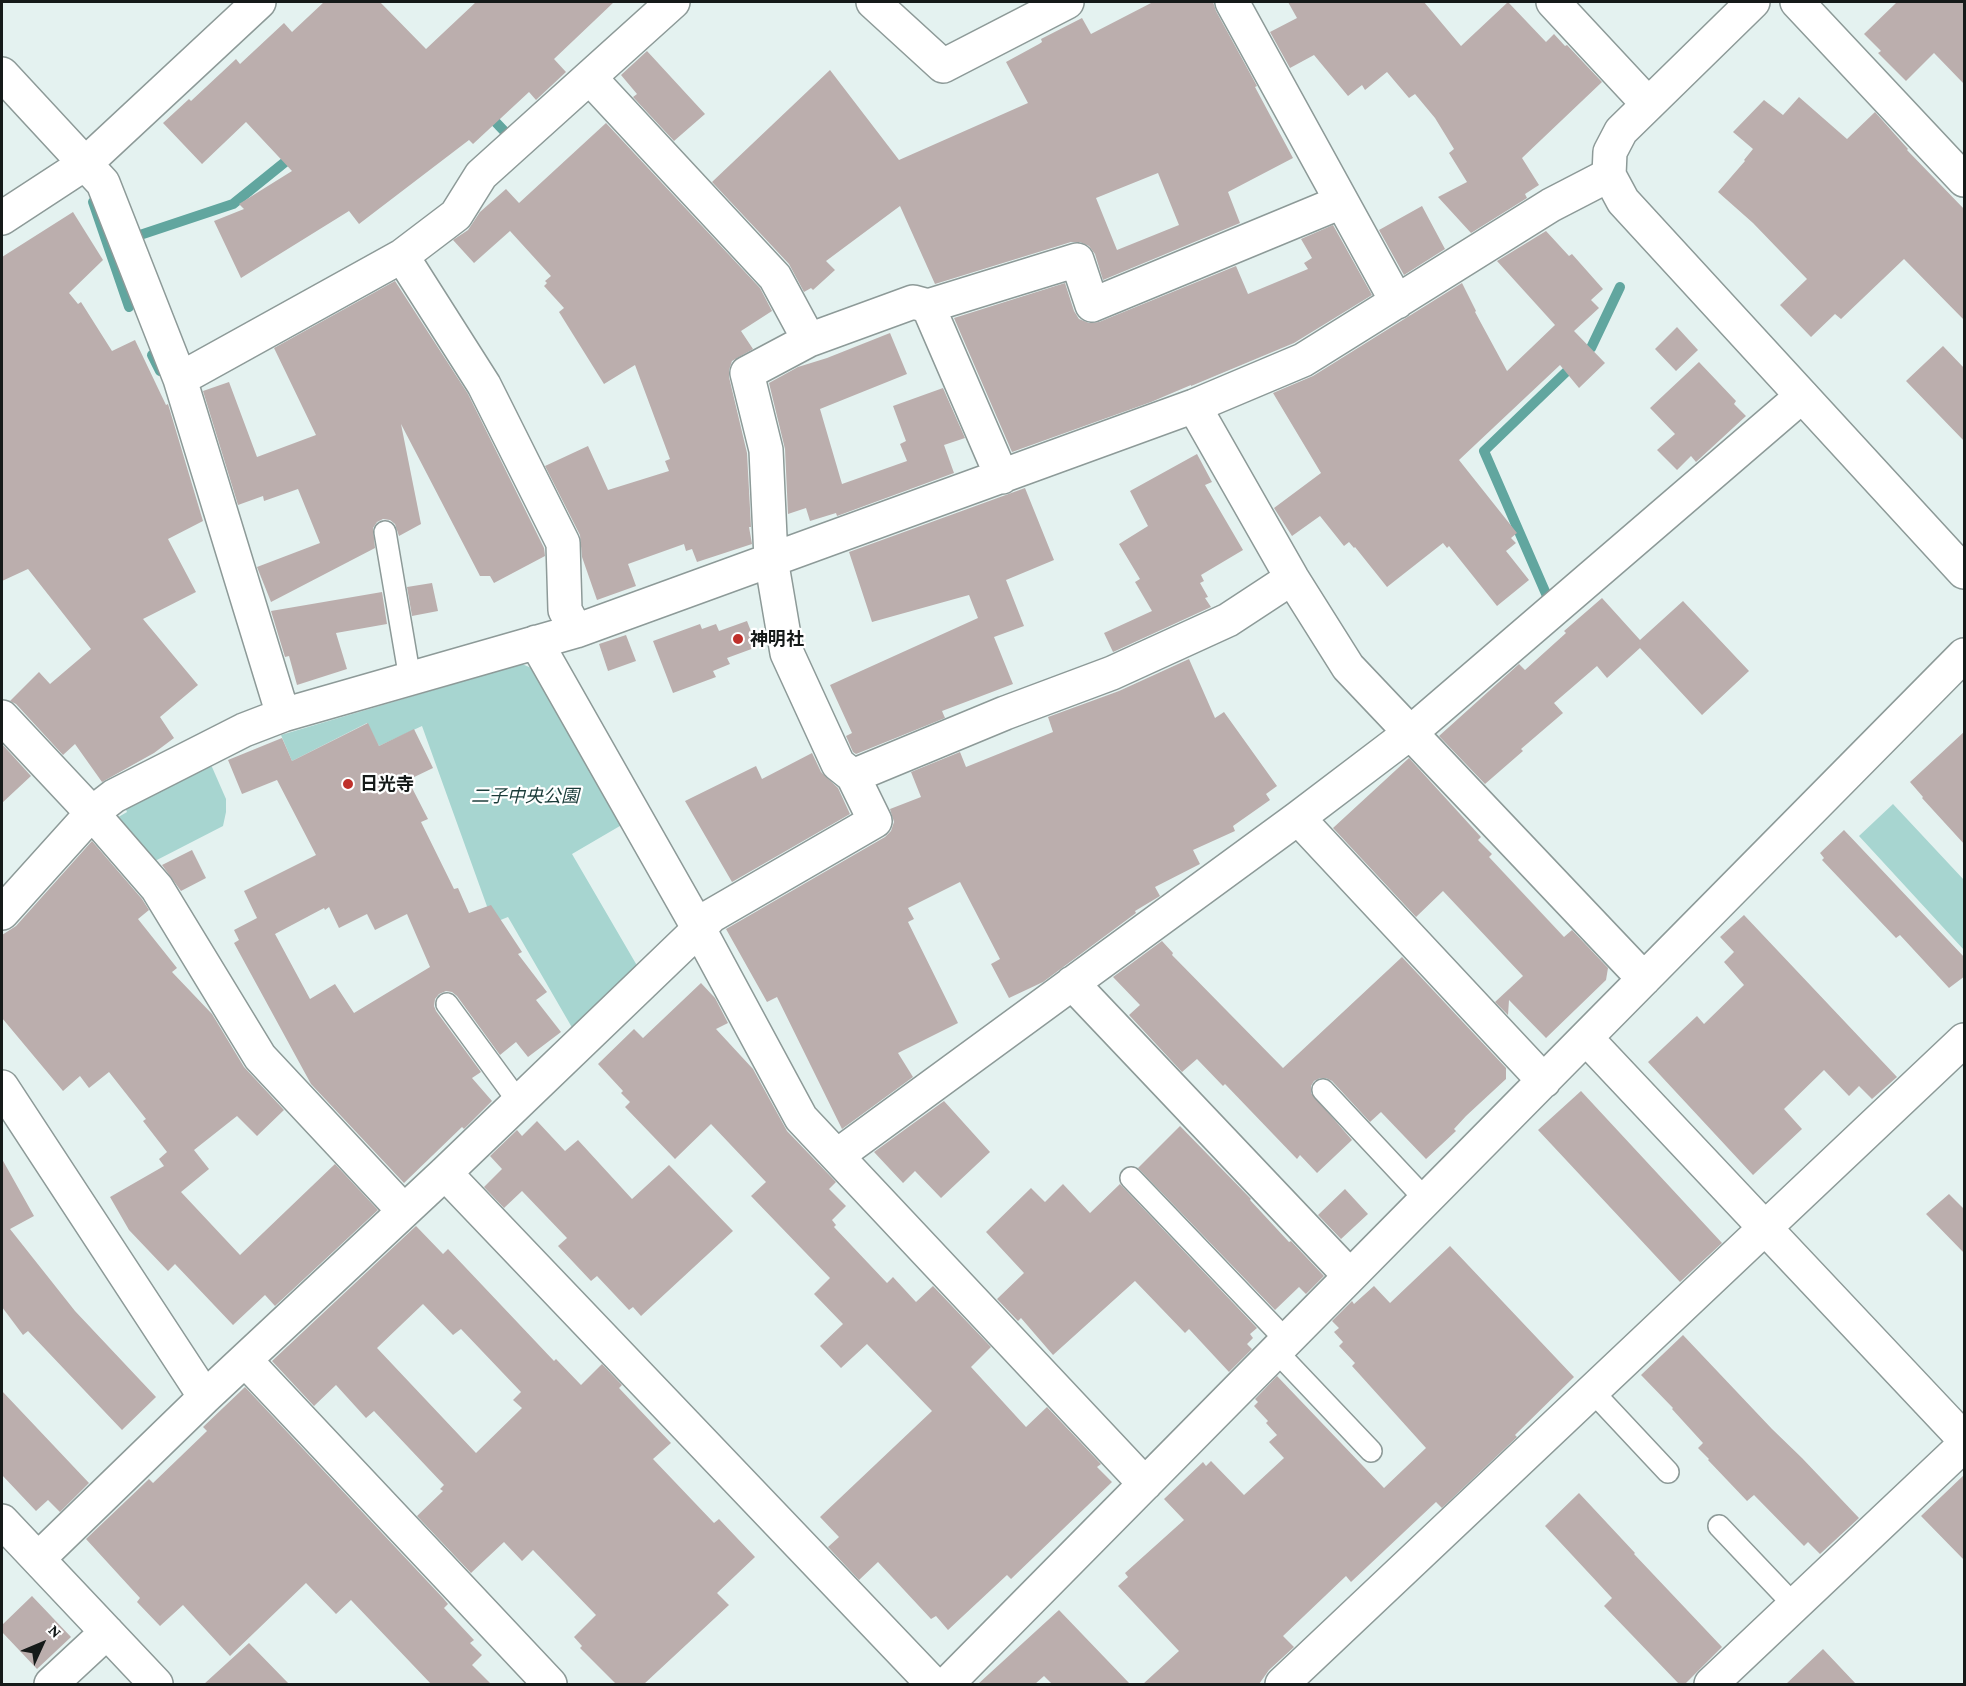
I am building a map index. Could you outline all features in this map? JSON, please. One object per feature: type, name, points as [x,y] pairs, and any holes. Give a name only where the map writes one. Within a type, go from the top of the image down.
[{"type":"street","points":[[2,218],[86,163],[259,2]]},
{"type":"street","points":[[180,379],[402,255],[456,215],[481,175],[673,2]]},
{"type":"street","points":[[873,2],[943,66],[1067,2]]},
{"type":"street","points":[[1232,2],[1396,302]]},
{"type":"street","points":[[1553,2],[1648,104]]},
{"type":"street","points":[[1753,2],[1621,131],[1610,152],[1609,175],[1623,201],[1965,572]]},
{"type":"street","points":[[1797,2],[1965,180]]},
{"type":"street","points":[[2,74],[103,183],[180,379],[283,715]]},
{"type":"street","points":[[590,78],[775,278],[809,340]]},
{"type":"street","points":[[2,913],[92,813],[114,796],[210,746],[283,715],[576,631],[1194,406],[1303,360],[1551,205],[1609,175]]},
{"type":"street","points":[[38,1559],[244,1360],[445,1173],[711,915],[875,821],[853,776],[838,764],[787,653],[771,560],[766,450],[747,373],[809,340],[913,302],[928,306],[1077,260],[1092,305],[1341,202]]},
{"type":"street","points":[[402,255],[484,386],[563,543],[565,610],[576,631]]},
{"type":"street","points":[[928,306],[1002,477]]},
{"type":"street","points":[[838,1155],[1298,818],[1410,733],[1802,396]]},
{"type":"street","points":[[1194,406],[1292,578],[1348,667],[1644,979]]},
{"type":"street","points":[[853,776],[1133,663],[1227,620],[1292,578]]},
{"type":"street","points":[[536,642],[699,929],[801,1118],[1145,1484]]},
{"type":"street","points":[[947,1684],[1965,655]]},
{"type":"street","points":[[2,717],[92,813],[157,888],[260,1057],[404,1210]]},
{"type":"street","points":[[1298,818],[1544,1081]]},
{"type":"street","points":[[1072,983],[1350,1276]]},
{"type":"street","points":[[1586,1038],[1965,1439]]},
{"type":"street","points":[[1282,1684],[1965,1040]]},
{"type":"street","points":[[2,1087],[205,1397]]},
{"type":"street","points":[[445,1173],[933,1684]]},
{"type":"street","points":[[244,1360],[550,1684]]},
{"type":"street","points":[[1711,1684],[1965,1445]]},
{"type":"street","points":[[2,1521],[156,1684]]},
{"type":"street","points":[[51,1684],[107,1632]]},
{"type":"lane","points":[[385,532],[410,679]]},
{"type":"lane","points":[[447,1004],[520,1101]]},
{"type":"lane","points":[[1323,1090],[1426,1200]]},
{"type":"lane","points":[[1131,1178],[1282,1346],[1371,1451]]},
{"type":"lane","points":[[1593,1392],[1668,1472]]},
{"type":"lane","points":[[1719,1526],[1794,1606]]},
{"type":"green space","name":"二子中央公園","points":[[522,664],[536,670],[625,823],[572,854],[639,969],[574,1031],[508,917],[493,923],[422,726],[379,746],[367,723],[292,761],[281,735]]},
{"type":"green space","points":[[205,762],[212,767],[226,799],[223,826],[153,862],[115,819],[127,812],[123,803]]},
{"type":"green space","points":[[1893,804],[1964,880],[1964,950],[1859,836]]},
{"type":"building","points":[[324,2],[380,2],[426,49],[476,2],[614,2],[554,59],[566,72],[536,100],[529,92],[473,144],[469,140],[359,224],[349,211],[241,278],[214,221],[244,209],[239,204],[292,171],[246,122],[202,164],[163,123],[189,99],[191,101],[236,59],[240,64],[284,23],[292,32]]},
{"type":"building","points":[[1153,2],[1213,2],[1293,158],[1228,192],[1240,223],[1103,280],[1095,254],[1089,246],[1080,242],[1071,242],[935,284],[900,206],[826,261],[835,270],[813,290],[811,288],[804,292],[789,264],[712,182],[830,70],[899,160],[1028,103],[1006,62],[1039,44],[1042,42],[1041,39],[1082,18],[1091,34]],"holes":[[[1158,173],[1179,225],[1117,250],[1096,198]]]},
{"type":"building","points":[[1288,2],[1424,2],[1461,46],[1508,2],[1546,42],[1554,34],[1602,82],[1522,158],[1539,185],[1525,194],[1527,198],[1471,233],[1438,197],[1467,182],[1449,153],[1454,149],[1435,118],[1415,94],[1409,98],[1387,72],[1365,90],[1362,85],[1348,96],[1314,55],[1290,68],[1270,32],[1297,18]]},
{"type":"building","points":[[1897,2],[1965,2],[1965,85],[1934,53],[1906,81],[1878,53],[1881,51],[1864,34]]},
{"type":"building","points":[[647,51],[705,114],[674,141],[633,97],[637,94],[621,75]]},
{"type":"building","points":[[1799,97],[1847,139],[1875,112],[1907,150],[1965,210],[1965,321],[1904,259],[1841,319],[1835,314],[1811,337],[1780,305],[1807,279],[1753,223],[1718,192],[1753,149],[1733,132],[1764,100],[1783,115]]},
{"type":"building","points":[[606,123],[760,288],[772,311],[741,331],[753,349],[732,361],[729,370],[747,453],[751,527],[749,527],[752,544],[697,562],[692,549],[686,551],[684,544],[628,564],[636,586],[597,600],[582,557],[580,535],[545,466],[588,446],[608,490],[669,471],[665,461],[670,459],[635,365],[604,384],[559,312],[564,308],[544,286],[547,283],[545,281],[551,276],[510,231],[474,263],[453,240],[468,230],[480,212],[506,189],[519,203]]},
{"type":"building","points":[[1422,206],[1445,249],[1404,275],[1379,230]]},
{"type":"building","points":[[73,212],[103,260],[69,293],[78,304],[81,302],[112,351],[135,340],[166,405],[168,404],[203,521],[168,539],[196,592],[143,619],[198,685],[160,717],[174,738],[154,753],[102,782],[75,744],[63,755],[16,704],[10,701],[39,672],[50,684],[91,649],[28,569],[2,581],[2,257]]},
{"type":"building","points":[[1333,225],[1372,295],[1294,343],[1151,402],[1012,452],[954,318],[1065,283],[1079,319],[1089,323],[1099,322],[1236,266],[1248,294],[1308,269],[1304,263],[1312,258],[1301,239]]},
{"type":"building","points":[[1546,231],[1569,256],[1572,254],[1603,289],[1591,300],[1599,308],[1574,331],[1605,363],[1579,388],[1560,365],[1459,460],[1517,533],[1511,538],[1516,543],[1506,551],[1529,580],[1497,606],[1449,546],[1447,548],[1443,543],[1387,587],[1355,547],[1349,542],[1344,546],[1320,516],[1292,536],[1274,508],[1321,473],[1273,393],[1313,376],[1462,283],[1507,371],[1555,325],[1497,261]]},
{"type":"building","points":[[395,281],[468,394],[544,548],[545,556],[494,583],[490,576],[480,576],[401,424],[421,524],[399,536],[395,524],[390,520],[383,519],[377,522],[373,528],[375,548],[271,602],[257,567],[320,543],[298,489],[264,501],[263,496],[238,505],[203,391],[229,382],[257,457],[316,435],[274,348]]},
{"type":"building","points":[[1677,327],[1698,350],[1676,371],[1655,349]]},
{"type":"building","points":[[890,333],[907,374],[820,409],[842,484],[907,461],[900,444],[906,441],[893,406],[943,388],[965,438],[944,445],[954,473],[837,516],[836,513],[810,521],[806,508],[788,514],[785,449],[769,383],[798,367]]},
{"type":"building","points":[[1943,346],[1965,369],[1965,442],[1906,381]]},
{"type":"building","points":[[1699,362],[1736,401],[1734,404],[1746,416],[1696,462],[1691,456],[1677,470],[1657,450],[1675,434],[1650,408]]},
{"type":"building","points":[[1197,454],[1212,482],[1205,485],[1243,550],[1201,575],[1204,581],[1200,583],[1211,607],[1113,652],[1104,633],[1152,611],[1135,582],[1140,579],[1119,544],[1148,526],[1130,491]]},
{"type":"building","points":[[1025,488],[1054,560],[1006,580],[1024,626],[994,637],[1013,684],[942,711],[945,718],[856,754],[846,736],[852,733],[830,685],[978,618],[969,595],[872,622],[849,552]]},
{"type":"building","points":[[432,583],[438,611],[412,616],[407,587]]},
{"type":"building","points":[[382,592],[387,624],[336,633],[347,669],[297,685],[289,656],[285,657],[271,611]]},
{"type":"building","points":[[1602,598],[1640,640],[1683,601],[1749,671],[1702,715],[1640,648],[1607,678],[1597,666],[1554,703],[1563,713],[1485,784],[1439,736],[1519,664],[1525,670],[1566,633],[1564,631]]},
{"type":"building","points":[[747,621],[757,647],[727,658],[730,664],[713,671],[716,677],[673,693],[653,641],[700,624],[702,629],[716,624],[719,631]]},
{"type":"building","points":[[626,635],[636,661],[608,671],[599,644]]},
{"type":"building","points":[[1189,659],[1215,718],[1224,712],[1277,786],[1266,794],[1270,800],[1233,826],[1235,831],[1193,850],[1200,864],[1155,887],[1160,896],[1135,911],[1136,913],[1043,982],[1009,998],[991,964],[1000,959],[960,882],[908,908],[914,919],[908,922],[958,1023],[898,1053],[913,1077],[842,1129],[777,997],[767,1002],[726,929],[885,837],[891,831],[894,822],[890,809],[921,797],[911,772],[960,752],[966,767],[1053,732],[1048,717],[1119,691]]},
{"type":"building","points":[[368,723],[379,746],[414,729],[433,768],[408,780],[428,819],[421,822],[454,889],[458,888],[469,913],[491,905],[522,952],[518,954],[547,992],[536,1000],[561,1032],[528,1057],[516,1042],[500,1055],[457,996],[446,991],[439,994],[435,999],[436,1011],[481,1072],[472,1078],[492,1101],[404,1183],[311,1084],[234,943],[239,940],[234,930],[257,918],[244,891],[316,855],[277,780],[242,794],[228,760],[282,738],[292,761]],"holes":[[[329,907],[339,928],[367,914],[375,930],[407,914],[430,967],[354,1013],[335,984],[310,999],[275,934]]]},
{"type":"building","points":[[1965,731],[1965,845],[1910,782]]},
{"type":"building","points":[[2,744],[31,776],[2,803]]},
{"type":"building","points":[[812,753],[821,772],[838,788],[850,814],[732,882],[685,801],[756,766],[762,779]]},
{"type":"building","points":[[1409,758],[1481,837],[1478,840],[1492,854],[1489,857],[1564,937],[1572,930],[1608,968],[1606,980],[1546,1038],[1509,1000],[1508,1015],[1495,1002],[1523,976],[1443,891],[1416,917],[1333,828]]},
{"type":"building","points":[[1844,830],[1965,958],[1965,976],[1949,988],[1900,935],[1896,938],[1822,860],[1824,858],[1820,853]]},
{"type":"building","points":[[92,841],[149,910],[138,919],[177,968],[172,972],[212,1014],[244,1067],[284,1110],[257,1136],[237,1116],[194,1150],[209,1169],[181,1192],[240,1255],[335,1164],[378,1210],[275,1306],[265,1295],[233,1325],[175,1264],[168,1271],[129,1230],[110,1197],[164,1166],[159,1159],[167,1152],[143,1121],[146,1119],[109,1072],[89,1088],[80,1076],[63,1091],[2,1018],[2,935],[16,926]]},
{"type":"building","points":[[192,850],[206,878],[181,891],[162,865]]},
{"type":"building","points":[[1744,915],[1897,1077],[1872,1099],[1859,1086],[1849,1096],[1824,1070],[1784,1109],[1802,1129],[1753,1175],[1648,1062],[1697,1016],[1704,1024],[1744,985],[1724,962],[1734,952],[1720,937]]},
{"type":"building","points":[[1162,941],[1173,953],[1172,955],[1283,1068],[1402,957],[1506,1068],[1506,1079],[1466,1116],[1454,1129],[1456,1131],[1426,1159],[1381,1112],[1370,1122],[1332,1081],[1320,1078],[1311,1086],[1311,1093],[1352,1140],[1317,1173],[1300,1155],[1297,1159],[1225,1084],[1223,1086],[1197,1059],[1182,1072],[1129,1015],[1140,1005],[1113,977]]},
{"type":"building","points":[[701,983],[715,998],[728,1023],[716,1029],[753,1069],[787,1131],[836,1182],[829,1189],[846,1206],[832,1220],[836,1225],[834,1227],[887,1283],[893,1277],[916,1302],[933,1286],[991,1347],[971,1367],[1026,1427],[1047,1407],[1101,1464],[1097,1467],[1112,1482],[1011,1579],[1007,1575],[948,1630],[936,1616],[931,1619],[878,1562],[859,1580],[828,1547],[839,1537],[820,1517],[932,1411],[867,1344],[841,1368],[820,1346],[843,1324],[814,1294],[830,1278],[751,1196],[766,1182],[711,1124],[675,1159],[625,1107],[630,1102],[598,1064],[634,1029],[643,1038]]},
{"type":"building","points":[[1581,1091],[1722,1243],[1680,1282],[1538,1130]]},
{"type":"building","points":[[944,1101],[990,1152],[941,1198],[915,1171],[903,1183],[874,1152]]},
{"type":"building","points":[[537,1121],[565,1151],[578,1140],[632,1199],[669,1165],[733,1231],[641,1316],[633,1307],[629,1310],[597,1276],[591,1281],[558,1246],[567,1238],[522,1191],[504,1208],[484,1187],[502,1169],[490,1156],[517,1130],[522,1136]]},
{"type":"building","points":[[1180,1126],[1324,1276],[1306,1294],[1299,1287],[1275,1310],[1138,1168]]},
{"type":"building","points":[[2,1159],[34,1216],[10,1229],[75,1311],[156,1397],[122,1430],[28,1331],[23,1335],[2,1307]]},
{"type":"building","points":[[1063,1184],[1090,1213],[1120,1184],[1257,1328],[1250,1334],[1253,1338],[1247,1344],[1252,1349],[1229,1372],[1189,1329],[1185,1333],[1135,1281],[1053,1355],[1021,1318],[1018,1321],[997,1299],[1024,1273],[986,1232],[1031,1188],[1045,1202]]},
{"type":"building","points":[[1345,1189],[1368,1214],[1341,1239],[1318,1215]]},
{"type":"building","points":[[1949,1194],[1965,1210],[1965,1254],[1926,1214]]},
{"type":"building","points":[[416,1226],[443,1254],[448,1249],[554,1361],[556,1359],[581,1385],[602,1364],[622,1385],[619,1388],[671,1443],[653,1459],[714,1523],[719,1519],[755,1557],[717,1593],[729,1605],[644,1684],[616,1684],[580,1648],[582,1646],[574,1637],[596,1615],[533,1550],[522,1561],[504,1542],[471,1573],[417,1516],[443,1491],[440,1489],[444,1485],[374,1411],[366,1418],[336,1385],[314,1406],[272,1361]],"holes":[[[423,1304],[453,1335],[461,1329],[521,1392],[513,1400],[522,1408],[476,1453],[377,1348]]]},
{"type":"building","points":[[1450,1246],[1574,1377],[1515,1435],[1517,1437],[1442,1508],[1436,1502],[1351,1582],[1346,1576],[1283,1636],[1294,1647],[1269,1670],[1259,1684],[1143,1684],[1179,1651],[1118,1586],[1128,1577],[1125,1573],[1184,1520],[1164,1499],[1203,1462],[1206,1466],[1211,1461],[1244,1495],[1284,1458],[1269,1442],[1277,1435],[1254,1406],[1258,1402],[1255,1399],[1277,1376],[1384,1488],[1426,1448],[1352,1366],[1355,1363],[1339,1346],[1343,1342],[1334,1332],[1339,1328],[1332,1321],[1352,1301],[1354,1304],[1374,1286],[1390,1303]]},
{"type":"building","points":[[1683,1335],[1859,1518],[1820,1554],[1808,1542],[1804,1546],[1754,1495],[1747,1501],[1698,1448],[1703,1443],[1641,1375]]},
{"type":"building","points":[[245,1387],[448,1604],[444,1608],[474,1640],[470,1643],[482,1655],[472,1665],[491,1684],[431,1684],[351,1600],[336,1614],[306,1583],[230,1656],[183,1605],[160,1626],[137,1602],[140,1598],[86,1539],[149,1479],[153,1483],[207,1431],[203,1427]]},
{"type":"building","points":[[2,1391],[89,1483],[60,1512],[48,1500],[36,1511],[2,1475]]},
{"type":"building","points":[[1965,1474],[1965,1561],[1921,1516]]},
{"type":"building","points":[[1579,1493],[1722,1647],[1685,1684],[1679,1684],[1604,1606],[1612,1598],[1545,1526]]},
{"type":"building","points":[[32,1596],[71,1637],[37,1669],[2,1632],[2,1625]]},
{"type":"building","points":[[1059,1610],[1130,1684],[1052,1684],[1044,1676],[1035,1684],[978,1684]]},
{"type":"building","points":[[249,1643],[289,1684],[204,1684]]},
{"type":"building","points":[[1823,1649],[1856,1684],[1786,1684]]},
{"type":"waterway","points":[[488,114],[506,133]]},
{"type":"waterway","points":[[137,236],[233,204],[295,154]]},
{"type":"waterway","points":[[93,202],[129,307]]},
{"type":"waterway","points":[[1547,596],[1484,451],[1591,348],[1620,287]]},
{"type":"waterway","points":[[152,355],[160,371]]},
{"type":"place","name":"神明社","points":[[738,639]]},
{"type":"place","name":"日光寺","points":[[348,784]]}]
